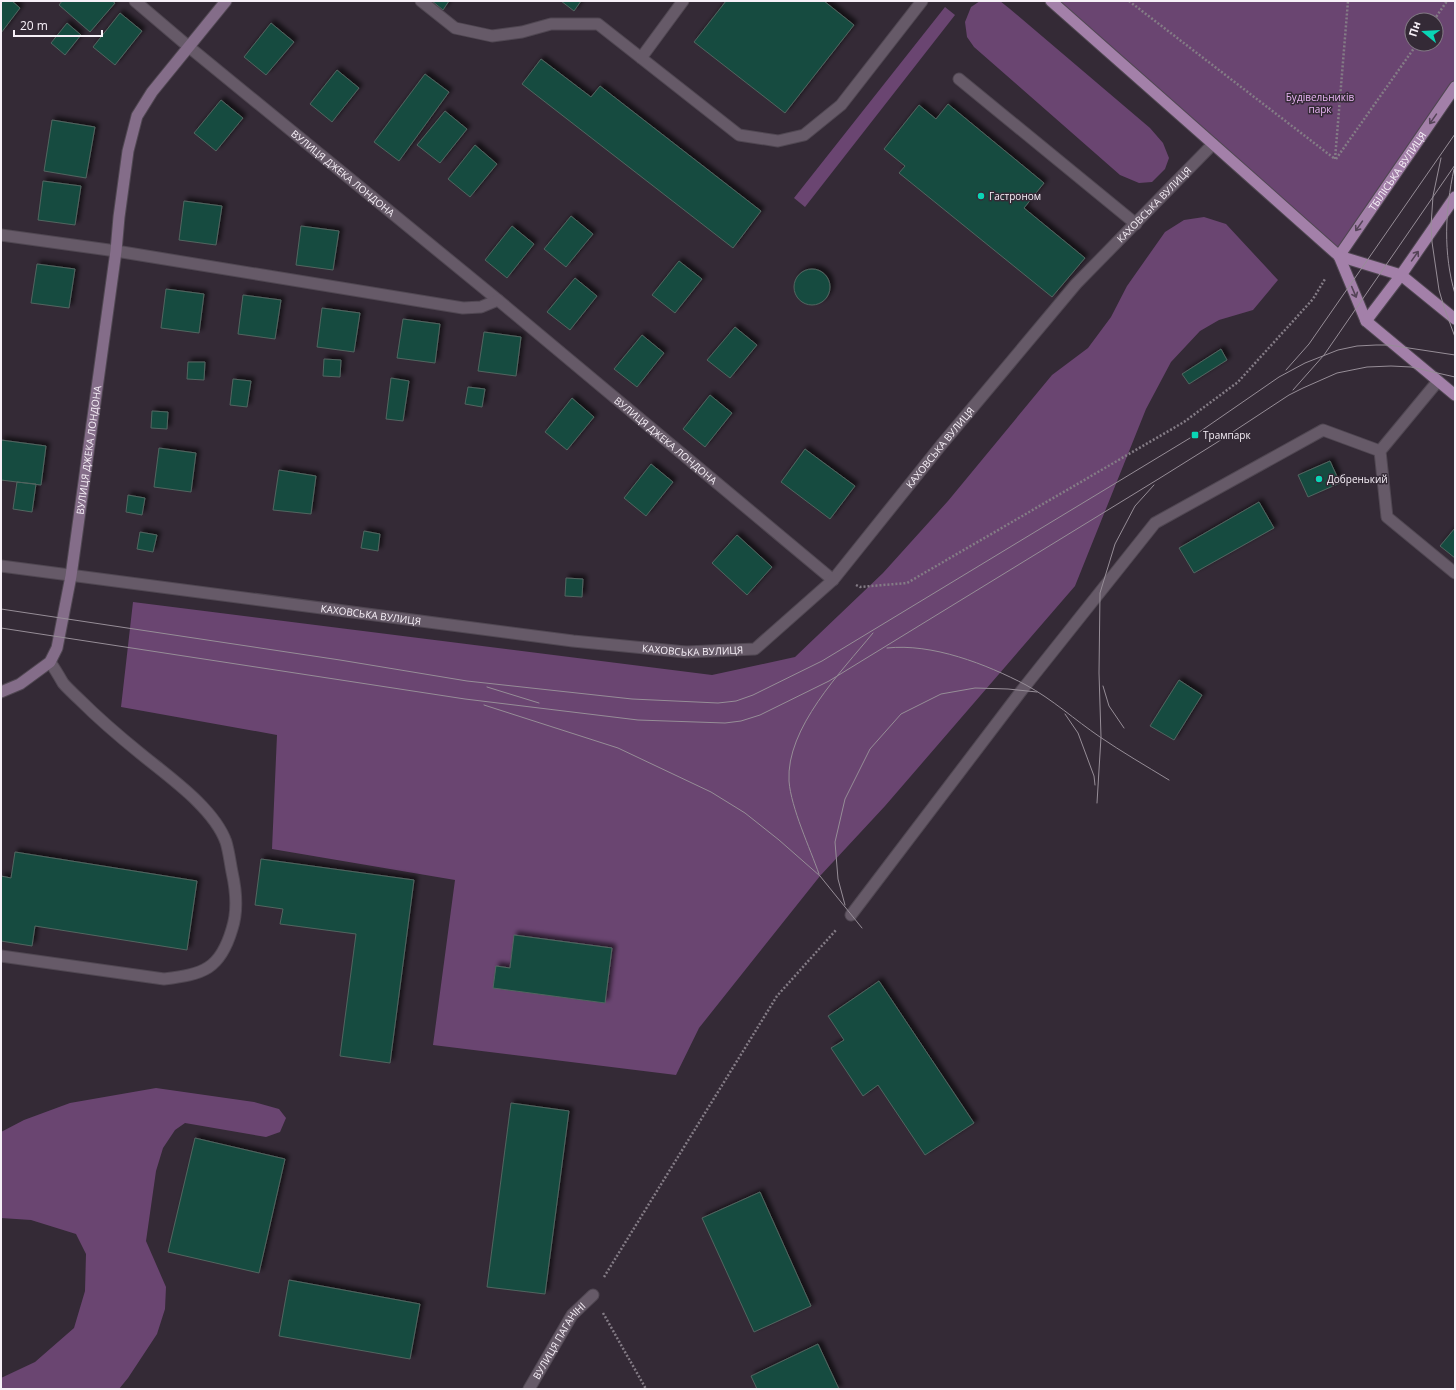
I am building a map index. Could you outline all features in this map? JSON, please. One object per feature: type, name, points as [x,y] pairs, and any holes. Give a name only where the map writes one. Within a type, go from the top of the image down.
[{"type":"main road","name":"ВУЛИЦЯ ДЖЕКА ЛОНДОНА","points":[[50,662],[57,648],[71,576],[116,251],[118,217],[128,151],[137,116],[152,92],[226,1]]},
{"type":"main road","points":[[1050,1],[1339,256],[1401,275],[1455,319]]},
{"type":"main road","name":"ТБІЛІСЬКА ВУЛИЦЯ","points":[[1339,256],[1455,87]]},
{"type":"main road","points":[[1366,321],[1401,275],[1455,197]]},
{"type":"main road","points":[[1339,256],[1366,321],[1455,395]]},
{"type":"main road","points":[[1,692],[20,684],[50,662]]},
{"type":"street","name":"ВУЛИЦЯ ДЖЕКА ЛОНДОНА","points":[[135,1],[498,300],[833,580]]},
{"type":"street","points":[[421,1],[455,28],[492,36],[522,32],[551,24],[598,24],[739,135],[778,141],[804,135],[841,105],[922,1]]},
{"type":"street","points":[[642,58],[683,1]]},
{"type":"street","points":[[959,79],[1136,224]]},
{"type":"street","name":"КАХОВСЬКА ВУЛИЦЯ","points":[[1,566],[573,641],[686,652],[755,649],[833,580],[942,444],[1076,284],[1213,144]]},
{"type":"street","points":[[1,235],[116,251],[463,308],[481,307],[498,300]]},
{"type":"street","points":[[1438,381],[1380,451],[1387,516],[1455,572]]},
{"type":"street","points":[[851,914],[1022,690],[1155,523],[1323,430],[1380,451]]},
{"type":"street","points":[[1,956],[164,978],[182,976],[211,967],[220,958],[228,944],[234,925],[236,901],[234,881],[226,842],[216,824],[205,810],[172,778],[141,754],[90,710],[64,684],[50,662]]},
{"type":"street","name":"ВУЛИЦЯ ПАГАНІНІ","points":[[529,1389],[572,1315],[593,1295]]},
{"type":"path","points":[[1129,1],[1336,159]]},
{"type":"path","points":[[1336,159],[1348,1]]},
{"type":"path","points":[[1439,12],[1447,1]]},
{"type":"path","points":[[1336,159],[1411,52]]},
{"type":"path","points":[[833,580],[860,586],[907,583],[1184,422],[1238,382],[1313,299],[1339,256]]},
{"type":"path","points":[[646,1389],[593,1295],[776,996],[851,914]]},
{"type":"green space","points":[[980,1],[1000,1],[1150,128],[1163,143],[1169,158],[1165,169],[1152,182],[1139,183],[1120,175],[974,47],[967,37],[965,22],[971,7]]},
{"type":"green space","name":"Будівельників парк","points":[[1051,1],[1455,1],[1455,87],[1339,256]]},
{"type":"green space","points":[[945,7],[955,15],[805,207],[794,198]]},
{"type":"green space","points":[[1204,217],[1226,224],[1278,280],[1253,310],[1219,320],[1200,331],[1171,362],[1146,409],[1075,586],[885,806],[820,876],[699,1028],[676,1075],[433,1045],[455,880],[272,849],[277,735],[121,707],[133,602],[712,675],[795,657],[883,573],[948,501],[1052,375],[1088,348],[1111,317],[1127,286],[1165,232],[1184,220]]},
{"type":"green space","points":[[156,1088],[254,1102],[279,1109],[286,1118],[280,1132],[266,1137],[185,1123],[175,1130],[163,1148],[156,1171],[146,1241],[166,1287],[165,1309],[157,1334],[119,1389],[1,1389],[1,1378],[35,1362],[74,1328],[85,1291],[86,1254],[76,1234],[31,1220],[1,1218],[1,1132],[24,1120],[70,1103]]},
{"type":"building","points":[[1,1],[12,1],[20,8],[1,33]]},
{"type":"building","points":[[62,1],[112,1],[115,3],[90,32],[59,5]]},
{"type":"building","points":[[432,1],[449,1],[443,10]]},
{"type":"building","points":[[561,1],[581,1],[574,11]]},
{"type":"building","points":[[726,1],[824,1],[854,25],[785,113],[694,42]]},
{"type":"building","points":[[120,13],[142,31],[115,65],[93,47]]},
{"type":"building","points":[[67,23],[81,35],[65,55],[51,43]]},
{"type":"building","points":[[271,23],[294,42],[266,75],[244,57]]},
{"type":"building","points":[[541,59],[591,97],[600,86],[761,211],[733,248],[522,84]]},
{"type":"building","points":[[337,70],[359,88],[332,122],[310,104]]},
{"type":"building","points":[[425,74],[449,92],[399,161],[374,142]]},
{"type":"building","points":[[221,100],[243,118],[216,151],[194,133]]},
{"type":"building","name":"Гастроном","points":[[948,104],[1044,183],[1024,208],[1085,258],[1052,297],[899,173],[905,166],[884,149],[919,105],[936,119]]},
{"type":"building","points":[[445,111],[467,129],[440,163],[417,145]]},
{"type":"building","points":[[52,120],[95,127],[86,178],[44,171]]},
{"type":"building","points":[[475,145],[497,164],[470,197],[448,179]]},
{"type":"building","points":[[43,181],[81,186],[75,225],[38,220]]},
{"type":"building","points":[[184,201],[222,206],[216,245],[179,240]]},
{"type":"building","points":[[571,216],[593,234],[566,267],[544,249]]},
{"type":"building","points":[[301,226],[339,231],[333,270],[296,265]]},
{"type":"building","points":[[512,226],[534,244],[507,278],[485,260]]},
{"type":"building","points":[[679,261],[702,279],[675,313],[652,295]]},
{"type":"building","points":[[37,264],[75,269],[69,308],[31,303]]},
{"type":"building","points":[[812,269],[825,274],[830,287],[825,300],[812,305],[799,300],[794,287],[799,274]]},
{"type":"building","points":[[575,278],[597,296],[570,330],[547,312]]},
{"type":"building","points":[[166,289],[204,294],[199,333],[161,328]]},
{"type":"building","points":[[243,295],[281,300],[275,339],[238,334]]},
{"type":"building","points":[[322,308],[360,313],[354,352],[317,347]]},
{"type":"building","points":[[403,319],[440,324],[435,363],[397,358]]},
{"type":"building","points":[[735,327],[757,345],[730,378],[707,360]]},
{"type":"building","points":[[484,332],[521,337],[516,376],[478,371]]},
{"type":"building","points":[[642,335],[664,353],[637,387],[614,369]]},
{"type":"building","points":[[1221,349],[1227,360],[1189,384],[1182,374]]},
{"type":"building","points":[[324,359],[341,360],[340,377],[323,376]]},
{"type":"building","points":[[188,362],[205,362],[204,380],[187,379]]},
{"type":"building","points":[[391,378],[409,381],[403,421],[386,419]]},
{"type":"building","points":[[233,379],[251,381],[247,407],[230,405]]},
{"type":"building","points":[[468,387],[485,389],[482,407],[465,404]]},
{"type":"building","points":[[710,395],[732,413],[705,447],[683,429]]},
{"type":"building","points":[[572,398],[594,417],[567,450],[545,432]]},
{"type":"building","points":[[152,411],[168,412],[167,429],[151,428]]},
{"type":"building","points":[[1,440],[46,446],[41,485],[1,480]]},
{"type":"building","points":[[159,448],[196,453],[191,492],[154,487]]},
{"type":"building","points":[[805,449],[855,486],[830,519],[781,482]]},
{"type":"building","name":"Добренький","points":[[1330,461],[1340,483],[1308,497],[1298,475]]},
{"type":"building","points":[[651,464],[673,482],[646,516],[624,498]]},
{"type":"building","points":[[279,470],[316,476],[311,514],[273,510]]},
{"type":"building","points":[[17,482],[36,484],[32,512],[13,509]]},
{"type":"building","points":[[128,495],[145,498],[142,515],[126,512]]},
{"type":"building","points":[[1259,502],[1274,528],[1194,573],[1179,548]]},
{"type":"building","points":[[1455,528],[1455,558],[1440,546]]},
{"type":"building","points":[[364,531],[380,534],[378,551],[361,548]]},
{"type":"building","points":[[140,532],[157,535],[153,552],[137,549]]},
{"type":"building","points":[[737,535],[772,567],[747,595],[712,563]]},
{"type":"building","points":[[566,578],[583,579],[582,597],[565,596]]},
{"type":"building","points":[[1179,680],[1202,695],[1174,740],[1150,726]]},
{"type":"building","points":[[15,852],[197,881],[187,950],[35,926],[32,946],[1,941],[1,876],[11,878]]},
{"type":"building","points":[[261,859],[414,880],[390,1063],[340,1056],[356,934],[280,924],[283,909],[255,905]]},
{"type":"building","points":[[514,935],[612,948],[605,1003],[493,988],[496,966],[510,968]]},
{"type":"building","points":[[879,981],[974,1123],[925,1155],[878,1085],[863,1096],[831,1048],[844,1040],[828,1016]]},
{"type":"building","points":[[511,1103],[569,1111],[545,1294],[487,1287]]},
{"type":"building","points":[[195,1138],[285,1159],[259,1273],[168,1252]]},
{"type":"building","points":[[760,1192],[811,1306],[754,1332],[702,1218]]},
{"type":"building","points":[[289,1280],[420,1304],[410,1359],[279,1336]]},
{"type":"building","points":[[818,1344],[839,1389],[757,1389],[751,1376]]},
{"type":"tram line","points":[[1286,370],[1309,344],[1455,134]]},
{"type":"tram line","points":[[1441,158],[1433,196],[1431,226],[1432,242],[1439,290],[1455,337]]},
{"type":"tram line","points":[[1293,390],[1324,355],[1455,165]]},
{"type":"tram line","points":[[1454,169],[1447,216],[1447,248],[1451,279],[1455,294]]},
{"type":"tram line","points":[[1,609],[340,660],[467,681],[632,699],[718,703],[736,701],[753,695],[822,661],[1195,435],[1279,377],[1305,363],[1338,350],[1357,346],[1389,345],[1455,355]]},
{"type":"tram line","points":[[1,628],[465,699],[638,720],[725,723],[741,721],[760,715],[829,681],[1160,478],[1289,395],[1303,388],[1337,373],[1367,367],[1411,367],[1455,377]]},
{"type":"tram line","points":[[1097,803],[1101,737],[1099,673],[1100,593],[1115,544],[1135,506],[1154,485]]},
{"type":"tram line","points":[[819,874],[801,828],[790,792],[790,761],[796,741],[818,702],[873,633]]},
{"type":"tram line","points":[[887,648],[904,647],[940,652],[976,663],[1010,677],[1045,697],[1125,754],[1169,780]]},
{"type":"tram line","points":[[1103,686],[1109,706],[1124,728]]},
{"type":"tram line","points":[[487,687],[539,703]]},
{"type":"tram line","points":[[845,905],[838,879],[835,842],[845,799],[870,749],[901,714],[941,694],[975,688],[1037,692]]},
{"type":"tram line","points":[[484,705],[618,748],[711,792],[745,813],[820,876],[862,928]]},
{"type":"tram line","points":[[1065,714],[1078,733],[1094,776],[1095,785]]},
{"type":"place","name":"Гастроном","points":[[981,196]]},
{"type":"place","name":"Трампарк","points":[[1195,435]]},
{"type":"place","name":"Добренький","points":[[1319,479]]}]
